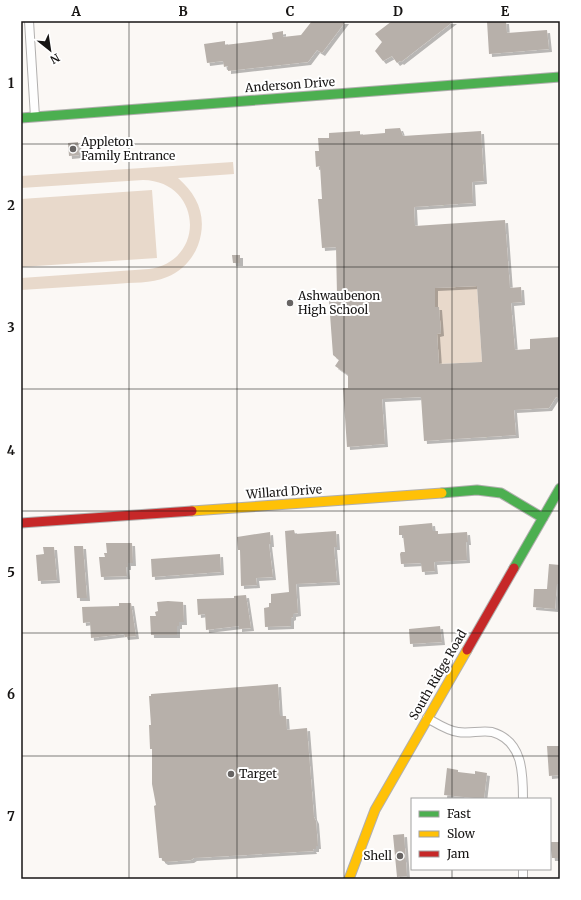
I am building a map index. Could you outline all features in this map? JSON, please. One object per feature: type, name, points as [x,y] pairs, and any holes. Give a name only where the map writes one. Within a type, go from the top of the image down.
[{"type":"street","points":[[29,21],[35,117]]},
{"type":"street","name":"Anderson Drive","points":[[21,118],[560,77]]},
{"type":"street","name":"South Ridge Road","points":[[349,879],[354,862],[375,810],[560,488]]},
{"type":"street","name":"Willard Drive","points":[[21,523],[477,490],[501,494],[543,518]]},
{"type":"street","points":[[427,718],[457,732],[491,732],[505,739],[516,750],[523,769],[523,798]]},
{"type":"shaded area","points":[[233,162],[234,174],[178,178],[194,196],[200,210],[202,226],[197,248],[194,254],[185,265],[174,274],[148,282],[21,290],[21,278],[149,269],[168,263],[181,252],[188,238],[190,222],[186,206],[177,193],[163,184],[143,180],[21,188],[21,176]]},
{"type":"shaded area","points":[[152,190],[157,258],[21,267],[21,199]]},
{"type":"shaded area","points":[[477,286],[482,362],[439,364],[437,334],[441,333],[439,307],[435,307],[435,288]]},
{"type":"building","points":[[312,21],[346,21],[322,53],[317,50],[308,62],[228,71],[228,66],[224,67],[223,61],[207,63],[204,44],[225,41],[225,45],[273,39],[272,33],[283,31],[283,37],[301,35]]},
{"type":"building","points":[[392,21],[454,21],[401,62],[400,61],[397,63],[392,56],[383,61],[375,51],[382,42],[375,34]]},
{"type":"building","points":[[487,21],[506,21],[507,33],[547,30],[549,49],[489,54]]},
{"type":"building","name":"Ashwaubenon High School","points":[[400,128],[403,136],[481,131],[484,181],[472,182],[473,203],[414,207],[415,226],[505,220],[510,288],[521,287],[522,302],[511,303],[515,350],[530,349],[530,339],[560,337],[560,399],[556,397],[549,408],[514,410],[516,435],[424,441],[421,397],[382,399],[385,444],[347,447],[343,388],[348,388],[348,375],[335,366],[339,360],[333,355],[329,301],[337,295],[336,247],[322,248],[318,199],[322,199],[320,166],[316,167],[315,151],[319,151],[318,138],[329,138],[329,133],[360,131],[360,135],[385,133],[385,129]],"holes":[[[477,286],[482,362],[439,364],[437,334],[441,333],[439,307],[435,307],[435,288]]]},
{"type":"building","name":"Appleton Family Entrance","points":[[78,142],[79,155],[69,156],[68,143]]},
{"type":"building","points":[[232,255],[240,255],[240,263],[233,263]]},
{"type":"building","points":[[432,523],[433,531],[438,531],[438,534],[467,532],[467,560],[434,562],[435,571],[422,572],[421,563],[401,564],[400,554],[401,552],[405,552],[403,535],[399,535],[399,526]]},
{"type":"building","points":[[294,530],[295,534],[336,531],[337,547],[334,547],[337,582],[296,584],[298,613],[293,614],[293,617],[291,618],[291,626],[265,627],[264,608],[269,607],[269,603],[271,603],[271,594],[289,592],[285,531]]},
{"type":"building","points":[[270,532],[271,544],[269,544],[273,577],[256,578],[257,585],[241,586],[240,550],[238,550],[237,537]]},
{"type":"building","points":[[106,543],[132,543],[133,563],[128,563],[128,567],[126,567],[127,576],[101,577],[99,557],[105,557],[104,553],[107,553]]},
{"type":"building","points":[[74,546],[83,546],[87,598],[77,598]]},
{"type":"building","points":[[43,547],[54,547],[57,580],[38,581],[36,555],[44,554]]},
{"type":"building","points":[[220,554],[221,572],[152,577],[151,559]]},
{"type":"building","points":[[549,564],[560,565],[560,584],[557,584],[555,609],[533,607],[534,589],[547,589]]},
{"type":"building","points":[[246,595],[251,628],[239,629],[239,626],[206,630],[205,614],[198,615],[197,599],[234,598],[234,596]]},
{"type":"building","points":[[157,602],[183,602],[184,622],[179,622],[179,626],[177,626],[177,635],[151,635],[150,616],[156,616],[155,612],[158,611]]},
{"type":"building","points":[[119,603],[131,603],[136,636],[125,637],[124,634],[91,638],[90,622],[83,623],[82,607],[119,606]]},
{"type":"building","points":[[440,626],[442,642],[410,644],[409,629]]},
{"type":"building","name":"Target","points":[[278,684],[280,716],[286,716],[287,730],[307,728],[314,817],[316,821],[318,846],[316,846],[316,849],[313,849],[314,851],[194,858],[191,860],[165,862],[162,858],[159,858],[154,806],[156,805],[152,784],[149,696],[151,696],[151,694]]},
{"type":"building","points":[[547,746],[560,746],[560,775],[549,776]]},
{"type":"building","points":[[447,768],[458,770],[458,772],[475,774],[475,771],[487,773],[484,798],[444,795]]},
{"type":"building","points":[[404,834],[407,876],[397,877],[393,835]]},
{"type":"building","points":[[551,842],[560,842],[560,858],[552,858]]},
{"type":"traffic: fast","points":[[21,118],[560,77]]},
{"type":"traffic: fast","points":[[514,568],[560,488]]},
{"type":"traffic: fast","points":[[442,493],[477,490],[501,493],[543,518]]},
{"type":"traffic: slow","points":[[192,511],[442,493]]},
{"type":"traffic: slow","points":[[349,879],[375,810],[467,650]]},
{"type":"traffic: jam","points":[[21,523],[192,511]]},
{"type":"traffic: jam","points":[[467,650],[514,568]]},
{"type":"place","name":"Appleton Family Entrance","points":[[73,149]]},
{"type":"place","name":"Ashwaubenon High School","points":[[290,303]]},
{"type":"place","name":"Target","points":[[231,774]]},
{"type":"place","name":"Shell","points":[[400,856]]}]
